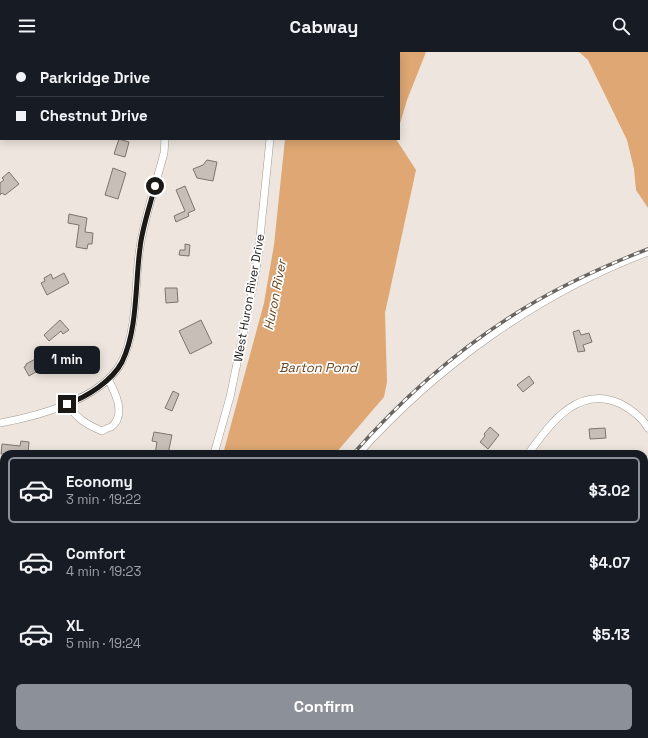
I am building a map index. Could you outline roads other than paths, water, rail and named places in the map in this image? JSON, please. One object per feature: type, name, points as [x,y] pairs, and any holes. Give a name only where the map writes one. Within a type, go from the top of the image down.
[{"type":"street","points":[[0,423],[16,420],[67,404],[86,395],[108,379],[119,367],[128,346],[133,320],[140,247],[164,153],[165,140]]},
{"type":"street","name":"West Huron River Drive","points":[[215,450],[230,397],[253,286],[258,257],[270,140]]},
{"type":"street","points":[[362,450],[398,412],[453,363],[484,340],[568,289],[622,262],[648,252]]},
{"type":"street","points":[[67,404],[88,426],[102,430],[112,426],[118,418],[119,408],[116,395],[108,379]]},
{"type":"street","points":[[531,450],[545,431],[565,412],[586,399],[611,400],[629,408],[648,428]]},
{"type":"water","points":[[400,52],[426,52],[407,100],[400,124]]},
{"type":"water","points":[[579,52],[648,52],[648,208],[636,190],[634,169],[627,140],[588,60]]},
{"type":"water","name":"Barton Pond","points":[[285,140],[397,140],[416,170],[385,313],[387,382],[384,397],[338,450],[224,450],[264,303],[274,245]]},
{"type":"railway","points":[[357,450],[406,399],[445,365],[486,333],[524,308],[558,289],[593,272],[648,249]]},
{"type":"water label","name":"Huron River","points":[[275,295]]}]
